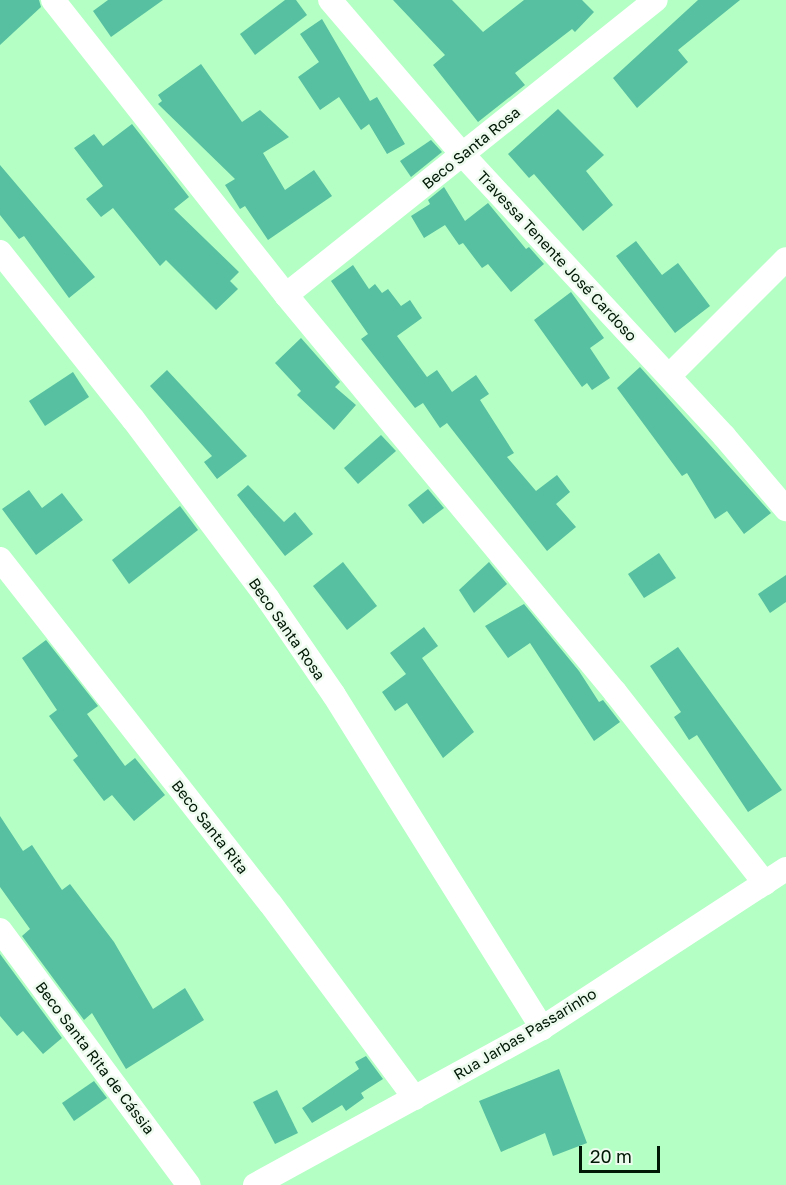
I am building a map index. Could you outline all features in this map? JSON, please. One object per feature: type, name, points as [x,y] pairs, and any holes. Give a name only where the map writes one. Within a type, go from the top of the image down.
[{"type":"street","points":[[53,0],[286,295],[615,692],[765,883]]},
{"type":"street","name":"Travessa Tenente José Cardoso","points":[[330,0],[463,155],[669,376],[786,509]]},
{"type":"street","name":"Beco Santa Rosa","points":[[286,295],[656,0]]},
{"type":"street","name":"Beco Santa Rosa","points":[[0,252],[133,419],[268,599],[334,695],[542,1028]]},
{"type":"street","points":[[669,376],[786,259]]},
{"type":"street","name":"Beco Santa Rita","points":[[0,559],[270,903],[415,1098]]},
{"type":"street","name":"Rua Jarbas Passarinho","points":[[255,1185],[278,1179],[415,1098],[542,1028],[786,869]]},
{"type":"street","name":"Beco Santa Rita de Cássia","points":[[0,930],[189,1185]]},
{"type":"building","points":[[0,0],[39,0],[41,7],[0,45]]},
{"type":"building","points":[[108,0],[163,0],[111,37],[93,11]]},
{"type":"building","points":[[285,0],[296,0],[307,15],[255,55],[240,34]]},
{"type":"building","points":[[393,0],[452,0],[483,32],[524,0],[582,0],[594,12],[575,32],[572,29],[515,73],[525,85],[478,122],[433,65],[445,55]]},
{"type":"building","points":[[698,0],[740,0],[678,50],[688,62],[637,108],[613,78]]},
{"type":"building","points":[[322,19],[370,101],[377,97],[405,144],[387,154],[369,124],[361,130],[339,97],[320,110],[298,77],[319,62],[300,34]]},
{"type":"building","points":[[201,64],[242,122],[260,110],[289,137],[263,153],[285,190],[314,170],[332,196],[268,240],[245,206],[240,209],[225,185],[235,179],[158,104],[162,101],[158,95]]},
{"type":"building","points":[[558,109],[604,155],[586,171],[613,205],[583,231],[534,174],[529,178],[508,154]]},
{"type":"building","points":[[132,124],[189,197],[174,209],[239,272],[230,281],[238,289],[216,310],[166,260],[160,266],[113,208],[101,217],[86,199],[103,186],[74,148],[94,134],[103,146]]},
{"type":"building","points":[[431,140],[442,152],[411,177],[400,161]]},
{"type":"building","points":[[0,165],[95,277],[69,298],[24,236],[19,239],[0,215]]},
{"type":"building","points":[[444,187],[465,221],[488,203],[526,249],[529,247],[544,264],[511,292],[488,264],[482,268],[463,243],[459,245],[445,225],[424,238],[411,216],[430,204],[428,200]]},
{"type":"building","points":[[636,241],[662,275],[678,263],[710,306],[675,333],[616,256]]},
{"type":"building","points":[[353,265],[369,289],[375,284],[382,293],[388,289],[401,306],[410,300],[422,318],[397,336],[427,377],[437,370],[452,392],[476,375],[489,394],[480,400],[514,453],[507,457],[536,491],[557,475],[570,492],[556,504],[576,527],[547,551],[447,423],[440,428],[423,403],[415,408],[361,339],[368,334],[331,281]]},
{"type":"building","points":[[571,292],[604,338],[590,348],[610,378],[592,390],[587,383],[582,387],[534,320]]},
{"type":"building","points":[[301,338],[340,382],[335,387],[356,405],[334,430],[297,395],[301,391],[275,363]]},
{"type":"building","points":[[640,367],[771,513],[744,534],[727,511],[715,519],[687,473],[682,476],[617,388]]},
{"type":"building","points":[[167,370],[247,456],[217,479],[204,462],[212,456],[150,386]]},
{"type":"building","points":[[73,372],[89,397],[45,426],[29,401]]},
{"type":"building","points":[[381,435],[396,451],[358,484],[344,468]]},
{"type":"building","points":[[248,485],[284,522],[295,512],[313,534],[285,556],[237,495]]},
{"type":"building","points":[[428,489],[444,508],[423,524],[408,505]]},
{"type":"building","points":[[29,490],[42,508],[62,493],[83,520],[36,555],[2,509]]},
{"type":"building","points":[[180,506],[198,530],[129,584],[112,560]]},
{"type":"building","points":[[659,553],[676,578],[644,598],[628,574]]},
{"type":"building","points":[[343,562],[377,606],[347,630],[313,586]]},
{"type":"building","points":[[489,562],[507,584],[474,613],[459,590]]},
{"type":"building","points":[[786,575],[786,602],[770,613],[758,594]]},
{"type":"building","points":[[524,604],[579,671],[599,702],[603,700],[620,722],[594,741],[530,643],[508,658],[485,626]]},
{"type":"building","points":[[424,627],[438,646],[422,658],[474,732],[443,758],[407,703],[395,711],[382,692],[406,674],[390,653]]},
{"type":"building","points":[[46,640],[98,706],[87,714],[125,766],[135,758],[165,795],[134,821],[112,795],[104,801],[73,760],[78,756],[49,716],[57,710],[22,658]]},
{"type":"building","points":[[678,647],[782,790],[748,812],[697,735],[689,740],[674,717],[681,712],[650,666]]},
{"type":"building","points":[[0,816],[23,851],[32,845],[62,890],[70,884],[114,942],[153,1009],[185,988],[204,1020],[126,1069],[92,1013],[84,1020],[22,936],[30,929],[0,887]]},
{"type":"building","points":[[0,954],[62,1038],[43,1054],[23,1031],[17,1036],[0,1016]]},
{"type":"building","points":[[366,1056],[383,1079],[361,1093],[364,1098],[346,1111],[342,1105],[312,1123],[302,1108],[359,1069],[355,1062]]},
{"type":"building","points":[[559,1069],[587,1143],[553,1156],[545,1133],[501,1152],[479,1101]]},
{"type":"building","points":[[94,1081],[107,1098],[74,1121],[62,1103]]},
{"type":"building","points":[[277,1090],[298,1133],[275,1144],[253,1102]]}]
